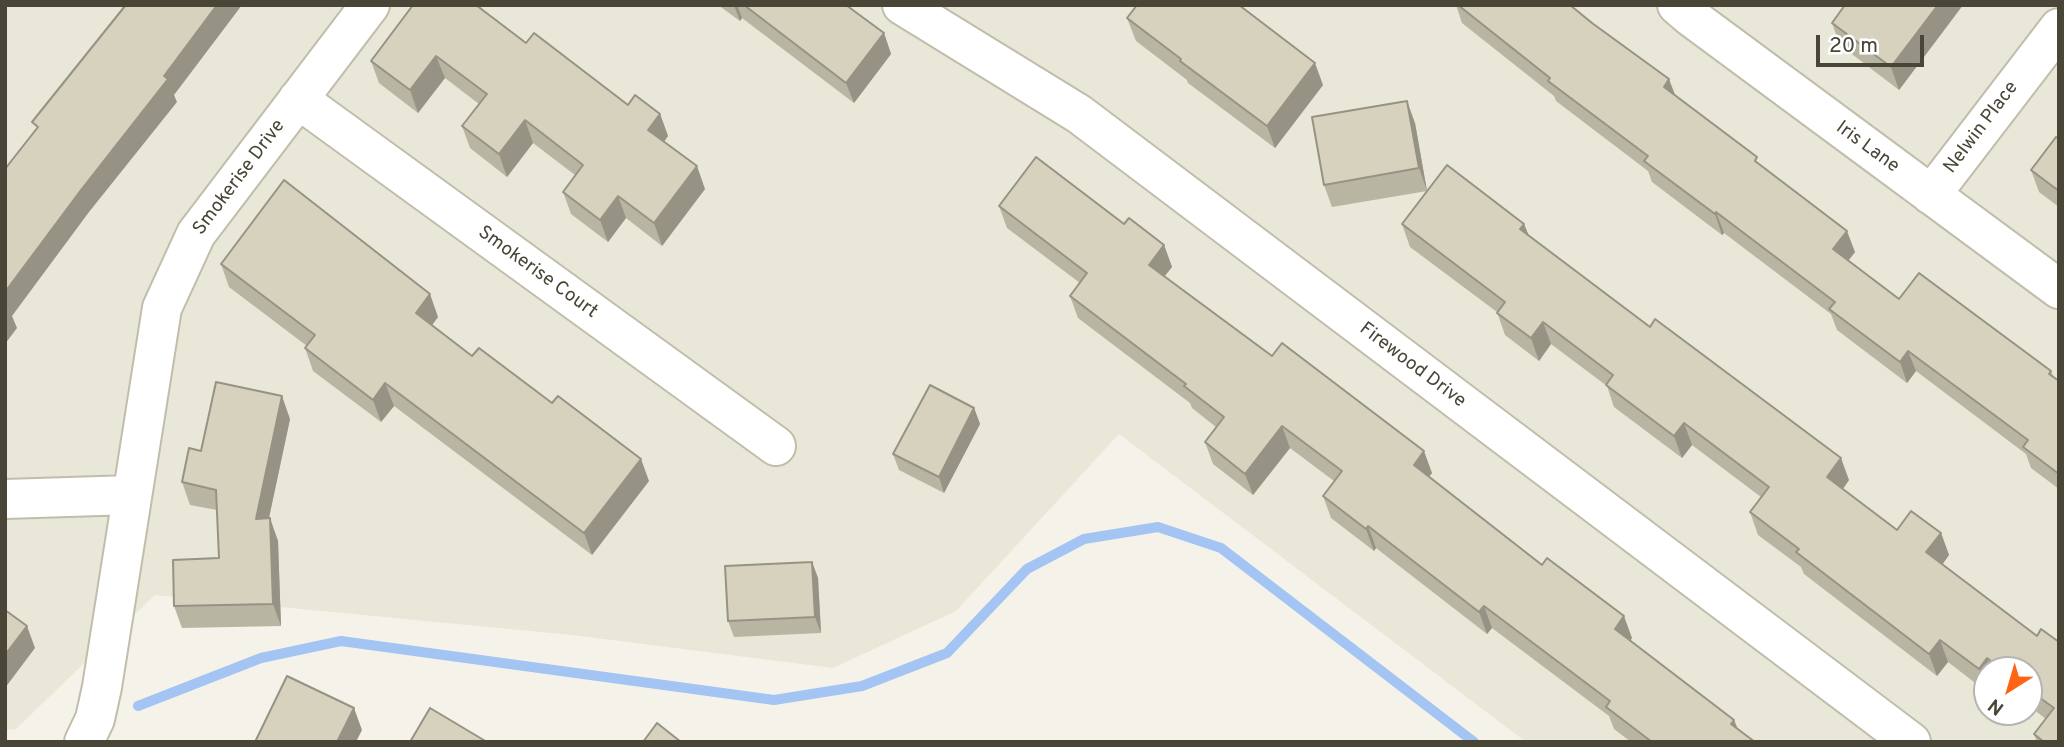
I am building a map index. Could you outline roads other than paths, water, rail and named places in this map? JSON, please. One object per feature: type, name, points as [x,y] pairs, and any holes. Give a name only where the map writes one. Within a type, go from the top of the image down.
[{"type":"street","name":"Smokerise Drive","points":[[83,742],[95,719],[102,687],[162,308],[196,234],[370,5]]},
{"type":"street","name":"Firewood Drive","points":[[902,5],[1079,114],[1911,742]]},
{"type":"street","name":"Iris Lane","points":[[1677,5],[2059,289]]},
{"type":"street","name":"Nelwin Place","points":[[1931,195],[2059,28]]},
{"type":"street","name":"Smokerise Court","points":[[298,100],[776,446]]},
{"type":"street","points":[[5,499],[132,495]]},
{"type":"waterway","points":[[138,706],[261,658],[341,641],[774,700],[862,686],[947,653],[1027,569],[1084,539],[1158,527],[1221,548],[1474,742]]}]
